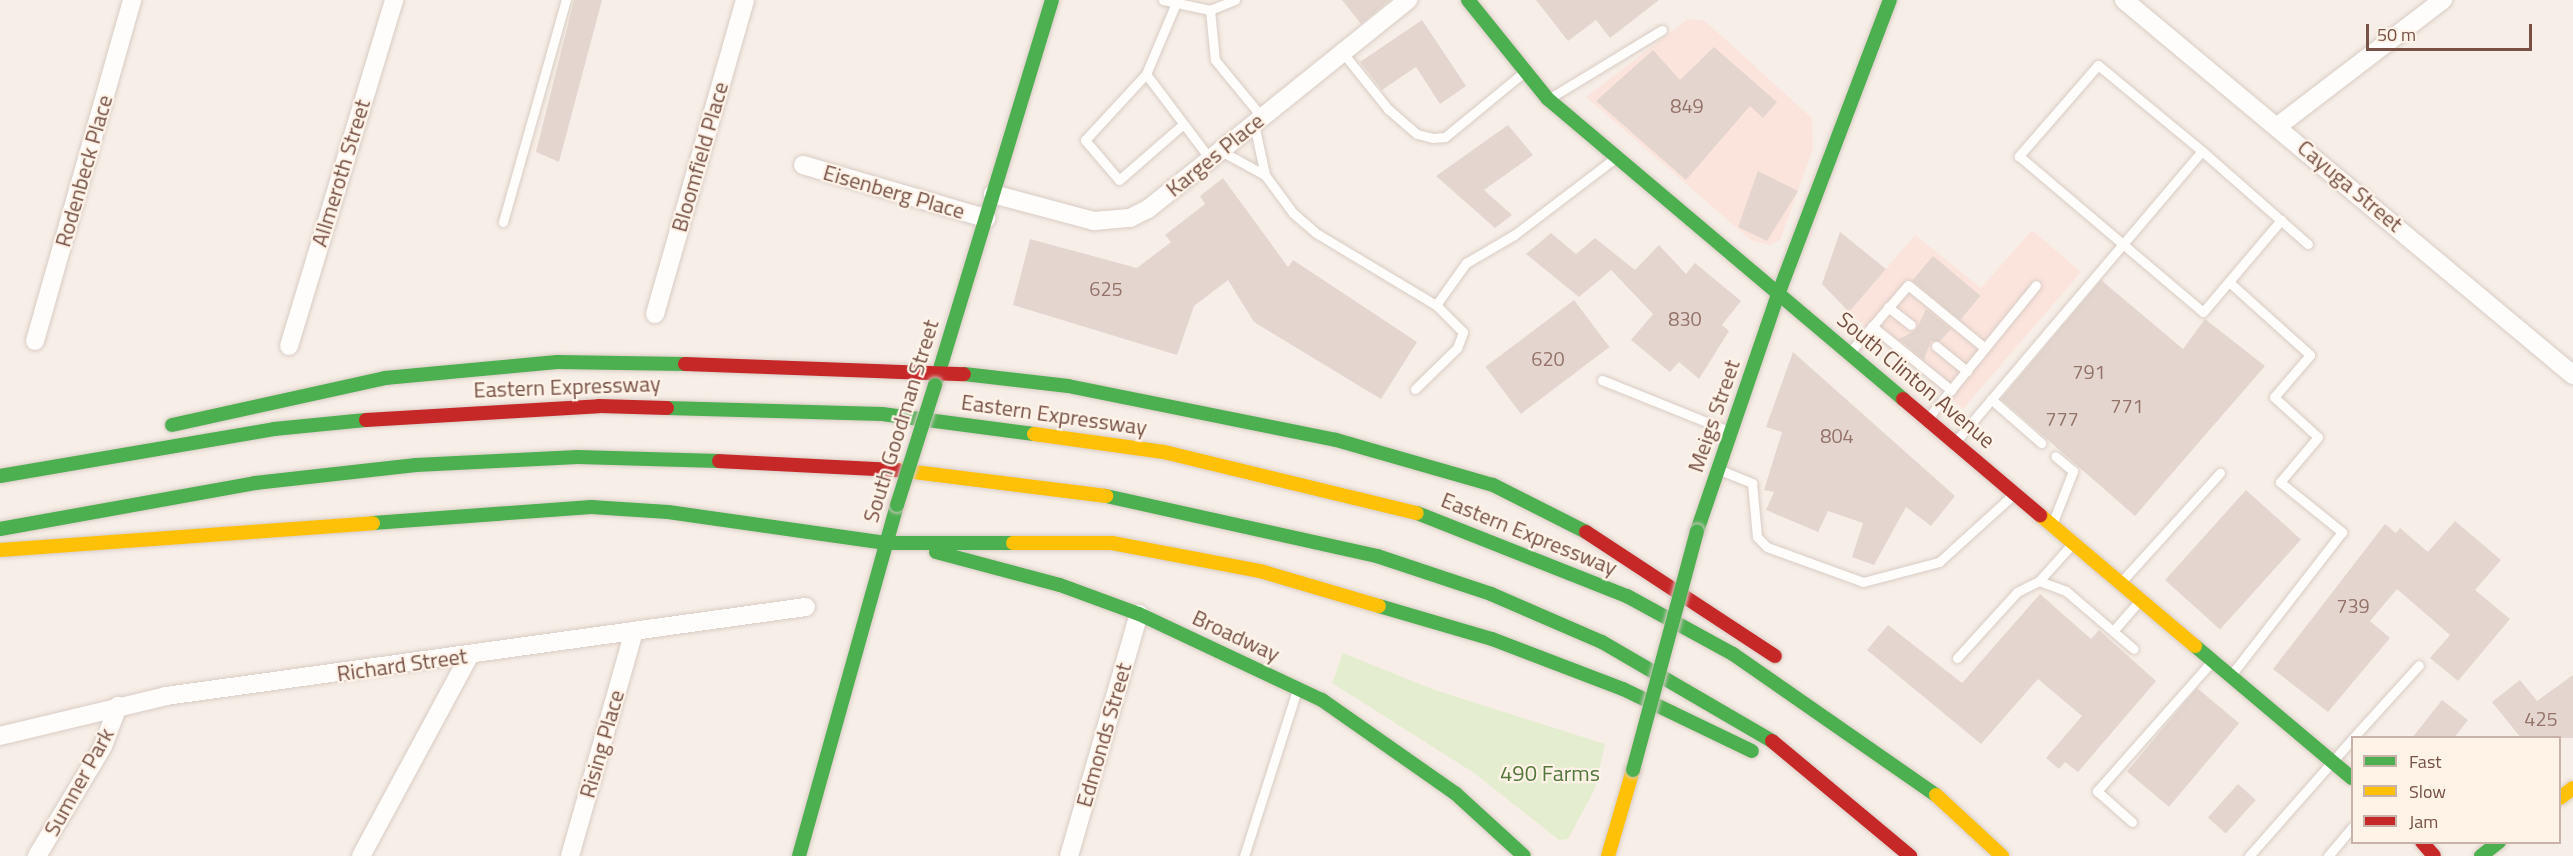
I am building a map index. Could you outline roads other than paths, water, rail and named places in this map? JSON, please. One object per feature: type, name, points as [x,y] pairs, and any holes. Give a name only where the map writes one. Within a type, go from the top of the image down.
[{"type":"main road","name":"South Clinton Avenue","points":[[1468,0],[1548,99],[2142,598],[2351,777]]},
{"type":"main road","name":"Meigs Street","points":[[1608,856],[1697,531],[1779,292],[1890,0]]},
{"type":"main road","name":"South Goodman Street","points":[[799,856],[897,505],[993,194],[1045,2]]},
{"type":"main road","points":[[152,430],[359,382],[498,365],[655,361],[939,370],[1175,405],[1458,472],[1573,524],[1789,667]]},
{"type":"main road","name":"Eastern Expressway","points":[[0,474],[274,429],[578,406],[851,412],[1133,447],[1362,497],[1552,562],[1734,654],[1935,794],[2002,856]]},
{"type":"main road","points":[[0,474],[119,439]]},
{"type":"main road","points":[[0,529],[255,483],[548,458],[780,460],[1071,489],[1296,534],[1416,568],[1519,606],[1621,652],[1708,700],[1776,744],[1910,856]]},
{"type":"main road","points":[[0,550],[591,507],[668,512],[886,543],[1096,541],[1260,570],[1381,604],[1564,665],[1767,759],[1873,823]]},
{"type":"main road","name":"Broadway","points":[[886,543],[1020,573],[1139,614],[1297,689],[1455,794],[1524,856]]},
{"type":"main road","points":[[1838,706],[1935,794]]},
{"type":"main road","points":[[2423,844],[2434,856]]},
{"type":"main road","points":[[2481,856],[2498,844]]},
{"type":"street","name":"Rodenbeck Place","points":[[36,341],[132,0]]},
{"type":"street","name":"Allmeroth Street","points":[[289,346],[394,0]]},
{"type":"street","name":"Bloomfield Place","points":[[655,314],[746,0]]},
{"type":"street","name":"Karges Place","points":[[993,194],[1112,222],[1148,210],[1408,0]]},
{"type":"street","name":"Cayuga Street","points":[[2124,0],[2571,370]]},
{"type":"street","points":[[2278,126],[2443,0]]},
{"type":"street","name":"Eisenberg Place","points":[[802,165],[986,218]]},
{"type":"street","name":"Richard Street","points":[[0,736],[118,706],[807,607]]},
{"type":"street","name":"Edmonds Street","points":[[1069,856],[1139,614]]},
{"type":"street","name":"Rising Place","points":[[570,856],[634,631]]},
{"type":"street","points":[[361,856],[469,656]]},
{"type":"street","name":"Sumner Park","points":[[37,856],[103,746],[118,706]]},
{"type":"lane","points":[[503,222],[566,0]]},
{"type":"lane","points":[[1163,0],[1210,10],[1234,0]]},
{"type":"lane","points":[[1176,3],[1146,74],[1085,140],[1119,180],[1182,125]]},
{"type":"lane","points":[[1210,10],[1215,60],[1258,121],[1265,176]]},
{"type":"lane","points":[[1548,99],[1662,30]]},
{"type":"lane","points":[[1342,53],[1388,109],[1417,134],[1433,138],[1445,137],[1525,71]]},
{"type":"lane","points":[[2281,220],[2203,312],[2120,244],[2019,156],[2098,65],[2202,151],[2281,220],[2308,244]]},
{"type":"lane","points":[[1146,74],[1182,125],[1216,155],[1265,176],[1316,233],[1436,305],[1462,332],[1457,348],[1415,389]]},
{"type":"lane","points":[[1956,441],[2120,244],[2202,151]]},
{"type":"lane","points":[[1436,305],[1466,263],[1616,156]]},
{"type":"lane","points":[[2229,282],[2310,355],[2274,397],[2318,437],[2280,482],[2342,532],[2232,674]]},
{"type":"lane","points":[[1850,352],[1908,285],[1985,348]]},
{"type":"lane","points":[[1928,418],[2036,285]]},
{"type":"lane","points":[[1888,307],[1911,326]]},
{"type":"lane","points":[[1872,326],[1951,390]]},
{"type":"lane","points":[[1936,346],[1967,371]]},
{"type":"lane","points":[[1602,380],[1731,432]]},
{"type":"lane","points":[[1991,399],[2041,443]]},
{"type":"lane","points":[[2053,523],[2073,471],[2055,456]]},
{"type":"lane","points":[[1718,469],[1752,483],[1757,537],[1767,547],[1863,582],[1939,562],[2016,492]]},
{"type":"lane","points":[[2121,581],[2220,473]]},
{"type":"lane","points":[[1957,658],[2017,592],[2039,581],[2074,541]]},
{"type":"lane","points":[[2039,581],[2066,591],[2134,649]]},
{"type":"lane","points":[[2113,631],[2142,598]]},
{"type":"lane","points":[[2132,822],[2097,791],[2214,659]]},
{"type":"lane","points":[[2355,736],[2419,665]]},
{"type":"lane","points":[[1244,856],[1297,689]]},
{"type":"lane","points":[[2249,856],[2351,740]]},
{"type":"lane","points":[[2328,856],[2351,828]]},
{"type":"park label","name":"490 Farms","points":[[1550,774]]}]
